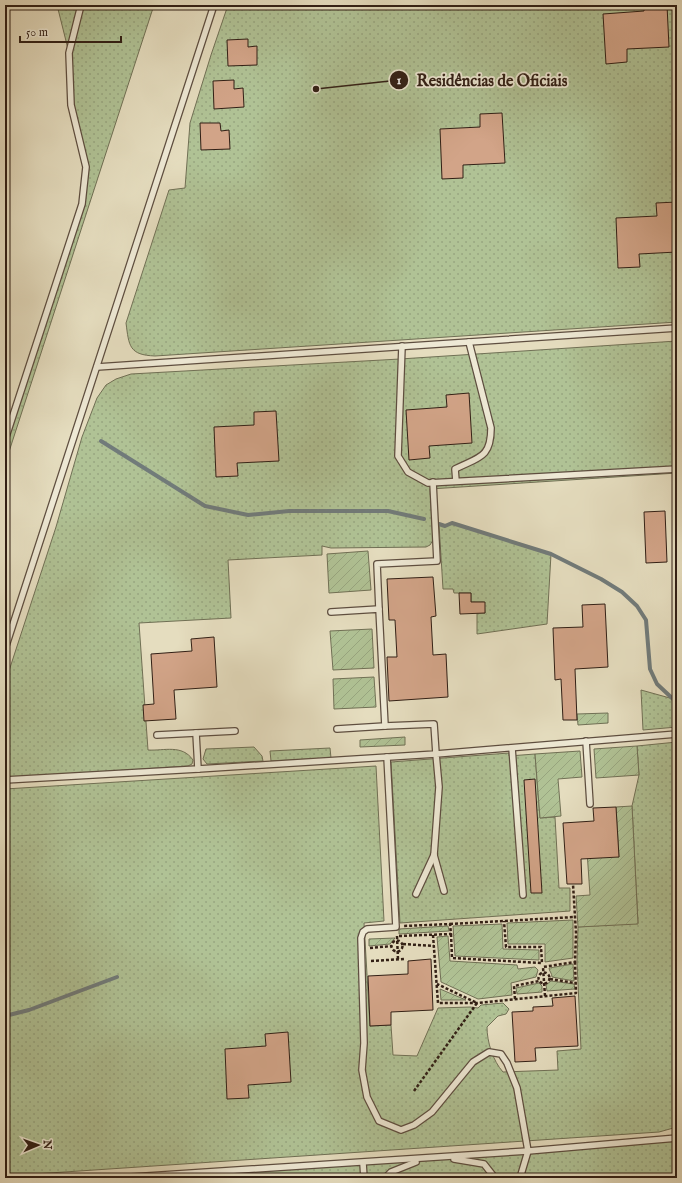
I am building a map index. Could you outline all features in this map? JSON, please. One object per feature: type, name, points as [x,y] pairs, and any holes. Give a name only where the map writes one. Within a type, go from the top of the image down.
[{"type":"lane","points":[[5,440],[82,204],[86,167],[71,105],[69,53],[81,5]]},
{"type":"lane","points":[[5,649],[214,5]]},
{"type":"lane","points":[[97,366],[677,328]]},
{"type":"lane","points":[[456,481],[455,469],[485,454],[491,441],[491,428],[469,342]]},
{"type":"lane","points":[[402,346],[398,456],[408,472],[428,482],[677,469]]},
{"type":"lane","points":[[386,726],[377,564],[437,561],[433,482]]},
{"type":"lane","points":[[331,612],[379,609]]},
{"type":"lane","points":[[337,729],[434,724],[439,787],[434,855],[444,891]]},
{"type":"lane","points":[[157,735],[235,732]]},
{"type":"lane","points":[[196,733],[198,769]]},
{"type":"lane","points":[[5,780],[436,754],[677,734]]},
{"type":"lane","points":[[586,742],[590,804]]},
{"type":"lane","points":[[512,748],[523,895]]},
{"type":"lane","points":[[387,757],[396,927],[367,929],[363,932],[361,938],[364,1043],[362,1070],[367,1097],[379,1121],[401,1130],[414,1125],[432,1112],[473,1062],[489,1052],[501,1054],[507,1063],[517,1088],[528,1151],[520,1178]]},
{"type":"lane","points":[[416,894],[434,855]]},
{"type":"lane","points":[[116,1178],[436,1158],[677,1138]]},
{"type":"lane","points":[[385,1178],[390,1172],[412,1163],[436,1158],[462,1160],[484,1164],[495,1178]]},
{"type":"lane","points":[[363,1163],[364,1178]]},
{"type":"path","points":[[433,935],[438,1003],[477,1003],[576,993],[573,884]]},
{"type":"path","points":[[398,960],[396,927],[575,917]]},
{"type":"path","points":[[450,924],[452,958],[542,963],[541,947],[506,947],[504,921]]},
{"type":"path","points":[[390,936],[397,938],[451,934]]},
{"type":"path","points":[[397,938],[403,944],[434,946]]},
{"type":"path","points":[[392,946],[397,938]]},
{"type":"path","points":[[398,951],[402,948],[403,944]]},
{"type":"path","points":[[361,949],[392,946]]},
{"type":"path","points":[[392,946],[394,950],[398,951]]},
{"type":"path","points":[[371,961],[404,959]]},
{"type":"path","points":[[545,996],[543,967],[575,962]]},
{"type":"path","points":[[544,972],[548,974],[550,979]]},
{"type":"path","points":[[540,981],[539,975],[544,972]]},
{"type":"path","points":[[544,983],[548,982],[550,979],[575,982]]},
{"type":"path","points":[[515,999],[514,986],[540,981],[544,983]]},
{"type":"path","points":[[437,984],[477,1003]]},
{"type":"path","points":[[414,1091],[477,1003]]},
{"type":"green space","points":[[57,5],[154,5],[5,464],[5,440],[82,204],[86,167],[71,105],[69,53]]},
{"type":"green space","points":[[228,5],[677,5],[677,322],[155,356],[140,354],[135,351],[132,348],[128,338],[126,323],[169,190],[185,188],[190,123]]},
{"type":"green space","points":[[677,341],[677,473],[430,489],[433,540],[430,545],[426,547],[331,548],[322,546],[322,555],[228,560],[231,618],[139,623],[148,750],[178,750],[189,755],[193,760],[192,764],[188,766],[5,778],[5,683],[56,527],[82,437],[97,398],[106,385],[116,379],[131,374],[400,359]]},
{"type":"green space","points":[[452,523],[551,554],[547,624],[477,634],[477,613],[485,613],[484,602],[471,602],[471,593],[454,593],[453,589],[443,589],[439,524],[445,526]]},
{"type":"green space","points":[[368,551],[371,590],[329,593],[327,554]]},
{"type":"green space","points":[[372,629],[374,668],[333,670],[330,631]]},
{"type":"green space","points":[[374,677],[376,707],[334,709],[333,679]]},
{"type":"green space","points":[[641,690],[677,700],[677,727],[643,730]]},
{"type":"green space","points":[[608,713],[608,723],[578,725],[577,714]]},
{"type":"green space","points":[[405,737],[405,745],[360,747],[360,740]]},
{"type":"green space","points":[[677,742],[677,1127],[659,1132],[5,1176],[5,789],[376,766],[384,921],[364,923],[370,1026],[391,1025],[393,1055],[417,1056],[438,1008],[478,1008],[481,1005],[503,1003],[509,1009],[506,1014],[498,1016],[487,1027],[491,1051],[499,1068],[503,1072],[558,1070],[557,1051],[581,1049],[577,962],[578,927],[638,923],[632,806],[639,775],[637,746]]},
{"type":"green space","points":[[637,746],[639,775],[596,778],[594,749]]},
{"type":"green space","points":[[254,747],[262,756],[263,761],[207,764],[203,759],[206,749]]},
{"type":"green space","points":[[330,748],[331,758],[271,761],[270,751]]},
{"type":"green space","points":[[580,751],[582,777],[558,779],[561,816],[540,818],[535,754]]},
{"type":"green space","points":[[509,753],[509,756],[535,754],[540,818],[555,817],[559,888],[570,888],[570,911],[400,923],[391,762]]},
{"type":"green space","points":[[632,806],[638,924],[578,927],[576,896],[590,895],[587,851],[619,857],[616,807]]},
{"type":"green space","points":[[573,920],[573,958],[545,962],[545,944],[508,944],[507,923]]},
{"type":"green space","points":[[502,924],[503,949],[539,950],[539,960],[455,956],[453,926]]},
{"type":"green space","points":[[448,926],[449,931],[399,934],[399,929]]},
{"type":"green space","points":[[448,936],[450,961],[517,965],[518,969],[535,967],[538,970],[536,977],[511,983],[512,995],[478,999],[441,982],[437,937]]},
{"type":"green space","points":[[395,938],[390,944],[369,946],[369,939]]},
{"type":"green space","points":[[573,964],[574,981],[552,977],[549,970],[549,968]]},
{"type":"green space","points":[[551,981],[574,984],[575,989],[547,991],[546,985]]},
{"type":"green space","points":[[539,983],[542,986],[542,992],[517,994],[516,988]]},
{"type":"green space","points":[[440,989],[466,1000],[441,1000]]},
{"type":"green space","points":[[677,1138],[677,1178],[116,1178]]},
{"type":"building","points":[[644,5],[667,5],[669,47],[627,49],[627,62],[606,64],[603,14],[644,11]]},
{"type":"building","points":[[248,39],[248,47],[257,46],[257,65],[228,66],[227,40]]},
{"type":"building","points":[[234,80],[234,89],[243,88],[244,107],[214,109],[213,81]]},
{"type":"building","points":[[502,113],[505,163],[463,165],[463,178],[442,179],[440,129],[480,127],[480,114]]},
{"type":"building","points":[[200,123],[220,123],[221,131],[229,130],[230,149],[201,150]]},
{"type":"building","points":[[677,202],[677,252],[639,254],[640,267],[618,268],[616,218],[657,216],[656,203]]},
{"type":"building","points":[[469,393],[472,443],[429,446],[430,458],[409,460],[406,410],[447,407],[446,395]]},
{"type":"building","points":[[276,411],[279,461],[237,463],[238,476],[216,477],[214,427],[254,425],[254,412]]},
{"type":"building","points":[[665,511],[667,562],[646,563],[644,512]]},
{"type":"building","points":[[433,577],[436,616],[431,617],[433,655],[446,654],[448,697],[389,701],[387,657],[397,657],[395,620],[389,620],[387,579]]},
{"type":"building","points":[[459,593],[471,593],[471,602],[485,602],[485,613],[460,614]]},
{"type":"building","points":[[605,604],[608,667],[575,669],[577,720],[563,720],[561,679],[555,680],[553,628],[583,627],[582,605]]},
{"type":"building","points":[[214,637],[217,687],[174,690],[176,719],[144,721],[143,705],[154,704],[151,654],[192,651],[191,639]]},
{"type":"building","points":[[535,779],[542,893],[531,893],[524,780]]},
{"type":"building","points":[[616,807],[619,857],[581,859],[582,884],[567,884],[563,823],[594,821],[593,808]]},
{"type":"building","points":[[431,959],[433,1010],[391,1012],[391,1025],[370,1026],[368,976],[408,974],[408,961]]},
{"type":"building","points":[[575,996],[578,1046],[535,1048],[536,1061],[515,1062],[512,1012],[533,1011],[533,1007],[553,1006],[552,998]]},
{"type":"building","points":[[288,1032],[291,1082],[248,1085],[249,1098],[227,1099],[225,1049],[266,1046],[265,1034]]},
{"type":"waterway","points":[[101,441],[205,506],[248,515],[289,511],[388,511],[424,519]]},
{"type":"waterway","points":[[439,524],[445,526],[452,523],[551,554],[601,579],[622,592],[637,606],[646,620],[650,669],[657,684],[673,699],[677,700]]},
{"type":"waterway","points":[[5,1016],[29,1010],[117,977]]},
{"type":"place","name":"Residências de Oficiais","points":[[316,89]]}]
